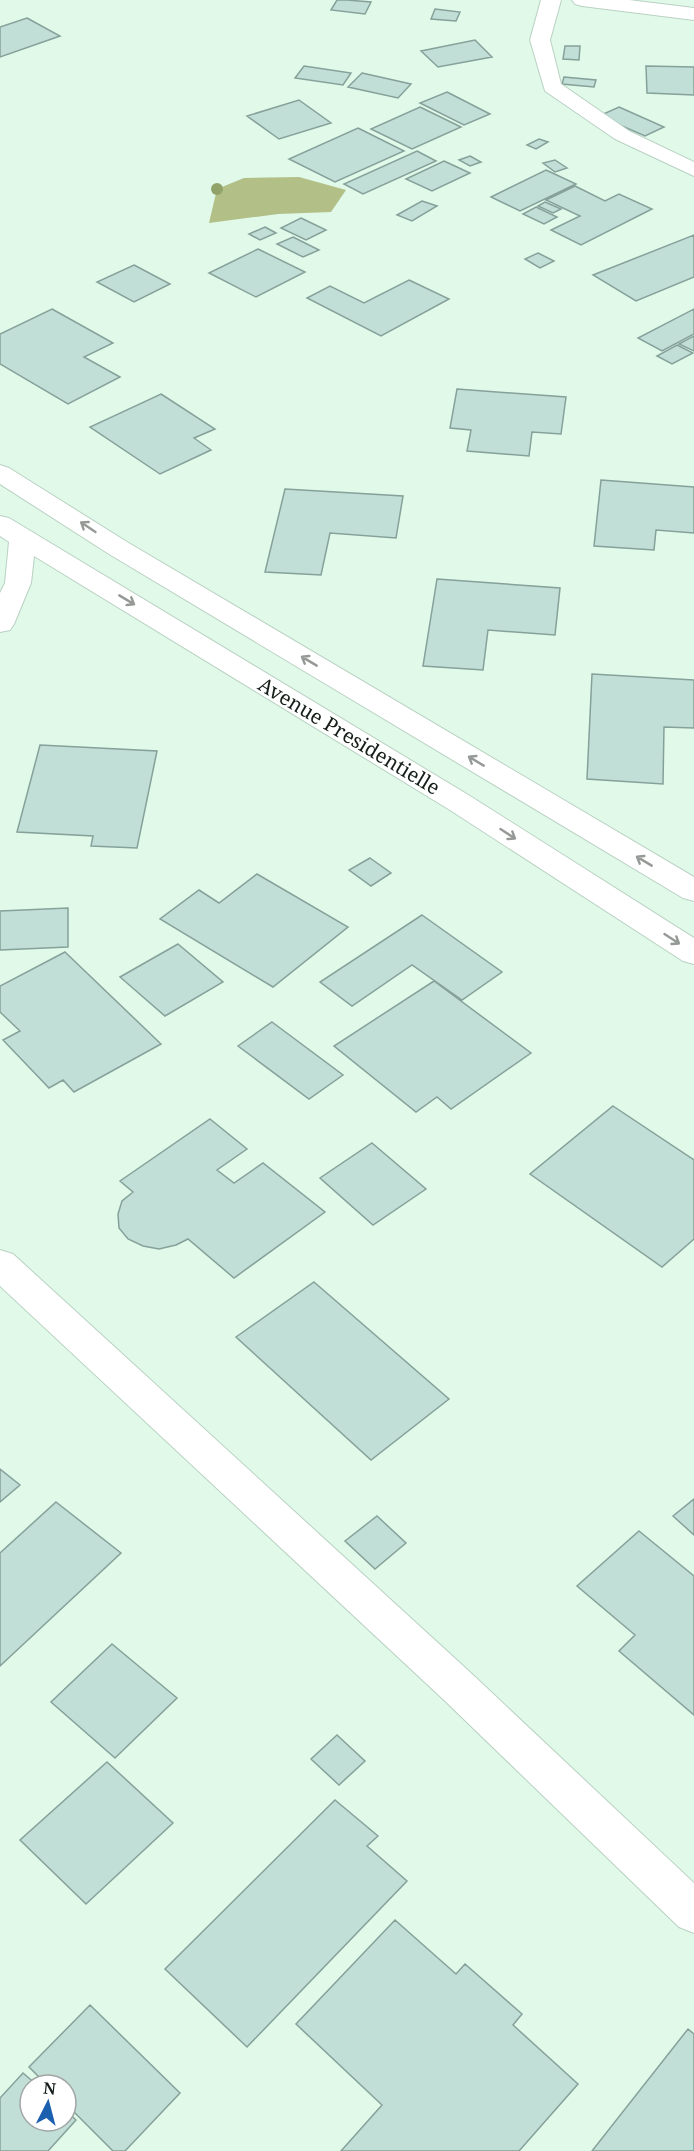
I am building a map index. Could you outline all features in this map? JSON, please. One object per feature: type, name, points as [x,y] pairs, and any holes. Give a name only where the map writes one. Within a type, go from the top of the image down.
[{"type":"street","points":[[551,0],[540,40],[552,87],[622,135],[694,170]]},
{"type":"street","points":[[582,0],[694,14]]},
{"type":"street","points":[[0,473],[118,548],[694,891]]},
{"type":"street","points":[[0,624],[18,583],[11,531]]},
{"type":"street","name":"Avenue Presidentielle","points":[[11,531],[460,803],[694,953]]},
{"type":"street","points":[[68,564],[118,548]]},
{"type":"street","points":[[0,1264],[458,1687],[694,1912]]},
{"type":"green space","points":[[299,177],[346,190],[331,212],[278,214],[209,223],[217,189],[244,178]]},
{"type":"building","points":[[337,0],[371,2],[365,14],[331,10]]},
{"type":"building","points":[[435,9],[460,12],[456,21],[431,19]]},
{"type":"building","points":[[27,18],[60,36],[0,57],[0,27]]},
{"type":"building","points":[[475,40],[492,57],[438,67],[421,51]]},
{"type":"building","points":[[565,46],[580,46],[579,60],[563,59]]},
{"type":"building","points":[[304,66],[351,73],[343,85],[295,78]]},
{"type":"building","points":[[646,66],[694,67],[694,95],[647,93]]},
{"type":"building","points":[[362,73],[411,84],[398,98],[348,87]]},
{"type":"building","points":[[564,77],[596,80],[594,87],[562,84]]},
{"type":"building","points":[[447,92],[490,114],[464,125],[420,103]]},
{"type":"building","points":[[299,100],[331,123],[279,139],[247,116]]},
{"type":"building","points":[[420,107],[461,127],[412,149],[371,129]]},
{"type":"building","points":[[619,107],[664,127],[645,136],[599,116]]},
{"type":"building","points":[[358,128],[404,151],[335,182],[289,159]]},
{"type":"building","points":[[539,139],[548,142],[536,149],[527,145]]},
{"type":"building","points":[[417,151],[436,161],[363,194],[344,184]]},
{"type":"building","points":[[470,156],[481,162],[470,166],[459,160]]},
{"type":"building","points":[[555,160],[567,168],[555,172],[543,163]]},
{"type":"building","points":[[444,161],[470,173],[432,191],[406,179]]},
{"type":"building","points":[[546,170],[576,184],[520,211],[491,197]]},
{"type":"building","points":[[575,186],[605,201],[619,194],[652,209],[581,245],[551,230],[580,216],[546,200]]},
{"type":"building","points":[[422,201],[437,206],[412,221],[397,215]]},
{"type":"building","points":[[545,202],[561,209],[553,213],[538,206]]},
{"type":"building","points":[[536,207],[557,217],[544,224],[523,214]]},
{"type":"building","points":[[301,218],[326,230],[306,240],[281,228]]},
{"type":"building","points":[[265,227],[276,233],[260,240],[249,234]]},
{"type":"building","points":[[694,235],[694,277],[636,301],[593,275]]},
{"type":"building","points":[[293,237],[319,250],[303,257],[277,244]]},
{"type":"building","points":[[258,249],[305,272],[256,297],[209,273]]},
{"type":"building","points":[[538,253],[554,261],[540,268],[525,259]]},
{"type":"building","points":[[134,265],[170,284],[134,302],[97,282]]},
{"type":"building","points":[[409,280],[449,299],[381,336],[307,298],[330,286],[364,303]]},
{"type":"building","points":[[52,309],[113,343],[84,357],[120,377],[68,404],[0,364],[0,334]]},
{"type":"building","points":[[694,309],[694,334],[662,351],[638,338]]},
{"type":"building","points":[[694,336],[694,351],[679,344]]},
{"type":"building","points":[[677,345],[693,353],[672,364],[657,356]]},
{"type":"building","points":[[457,389],[566,397],[561,434],[532,432],[529,456],[467,451],[471,430],[450,428]]},
{"type":"building","points":[[161,394],[215,429],[194,438],[211,450],[160,474],[90,427]]},
{"type":"building","points":[[601,480],[694,487],[694,533],[656,530],[654,550],[594,546]]},
{"type":"building","points":[[285,489],[403,496],[396,538],[330,533],[321,575],[265,572]]},
{"type":"building","points":[[437,579],[560,588],[555,635],[488,630],[483,670],[423,666]]},
{"type":"building","points":[[592,674],[694,680],[694,728],[664,727],[663,784],[587,779]]},
{"type":"building","points":[[40,745],[157,751],[137,848],[91,846],[93,836],[17,832]]},
{"type":"building","points":[[370,858],[391,873],[371,886],[349,870]]},
{"type":"building","points":[[257,874],[348,927],[273,987],[160,919],[199,890],[219,903]]},
{"type":"building","points":[[68,908],[68,947],[0,950],[0,911]]},
{"type":"building","points":[[422,915],[502,972],[462,1000],[412,965],[352,1006],[320,982]]},
{"type":"building","points":[[178,944],[223,982],[165,1016],[120,977]]},
{"type":"building","points":[[65,952],[161,1044],[74,1092],[63,1080],[49,1088],[3,1040],[20,1031],[0,1012],[0,986]]},
{"type":"building","points":[[434,981],[531,1053],[451,1109],[437,1097],[416,1112],[334,1046]]},
{"type":"building","points":[[272,1022],[343,1075],[309,1099],[238,1046]]},
{"type":"building","points":[[613,1106],[694,1160],[694,1239],[662,1267],[530,1174]]},
{"type":"building","points":[[210,1119],[247,1149],[217,1170],[234,1183],[263,1163],[325,1212],[234,1278],[188,1239],[159,1249],[143,1246],[128,1239],[119,1228],[118,1214],[122,1201],[133,1192],[120,1181]]},
{"type":"building","points":[[372,1143],[426,1189],[373,1225],[320,1178]]},
{"type":"building","points":[[314,1282],[449,1399],[371,1460],[236,1337]]},
{"type":"building","points":[[0,1469],[20,1485],[0,1502]]},
{"type":"building","points":[[694,1499],[694,1535],[673,1516]]},
{"type":"building","points":[[56,1502],[121,1553],[0,1666],[0,1553]]},
{"type":"building","points":[[377,1516],[406,1543],[375,1569],[345,1541]]},
{"type":"building","points":[[639,1531],[694,1576],[694,1715],[619,1651],[635,1635],[577,1586]]},
{"type":"building","points":[[112,1644],[177,1698],[115,1758],[51,1702]]},
{"type":"building","points":[[337,1735],[365,1761],[339,1785],[311,1759]]},
{"type":"building","points":[[107,1762],[173,1823],[86,1904],[20,1840]]},
{"type":"building","points":[[335,1800],[378,1836],[367,1846],[407,1881],[247,2047],[165,1969]]},
{"type":"building","points":[[395,1920],[456,1974],[465,1964],[522,2014],[513,2025],[578,2084],[519,2151],[341,2151],[382,2105],[296,2024]]},
{"type":"building","points":[[90,2005],[180,2093],[125,2151],[113,2151],[78,2116],[78,2073],[35,2073],[29,2067]]},
{"type":"building","points":[[688,2029],[694,2034],[694,2151],[592,2151]]},
{"type":"building","points":[[18,2078],[18,2133],[64,2133],[48,2151],[0,2151],[0,2098]]}]
